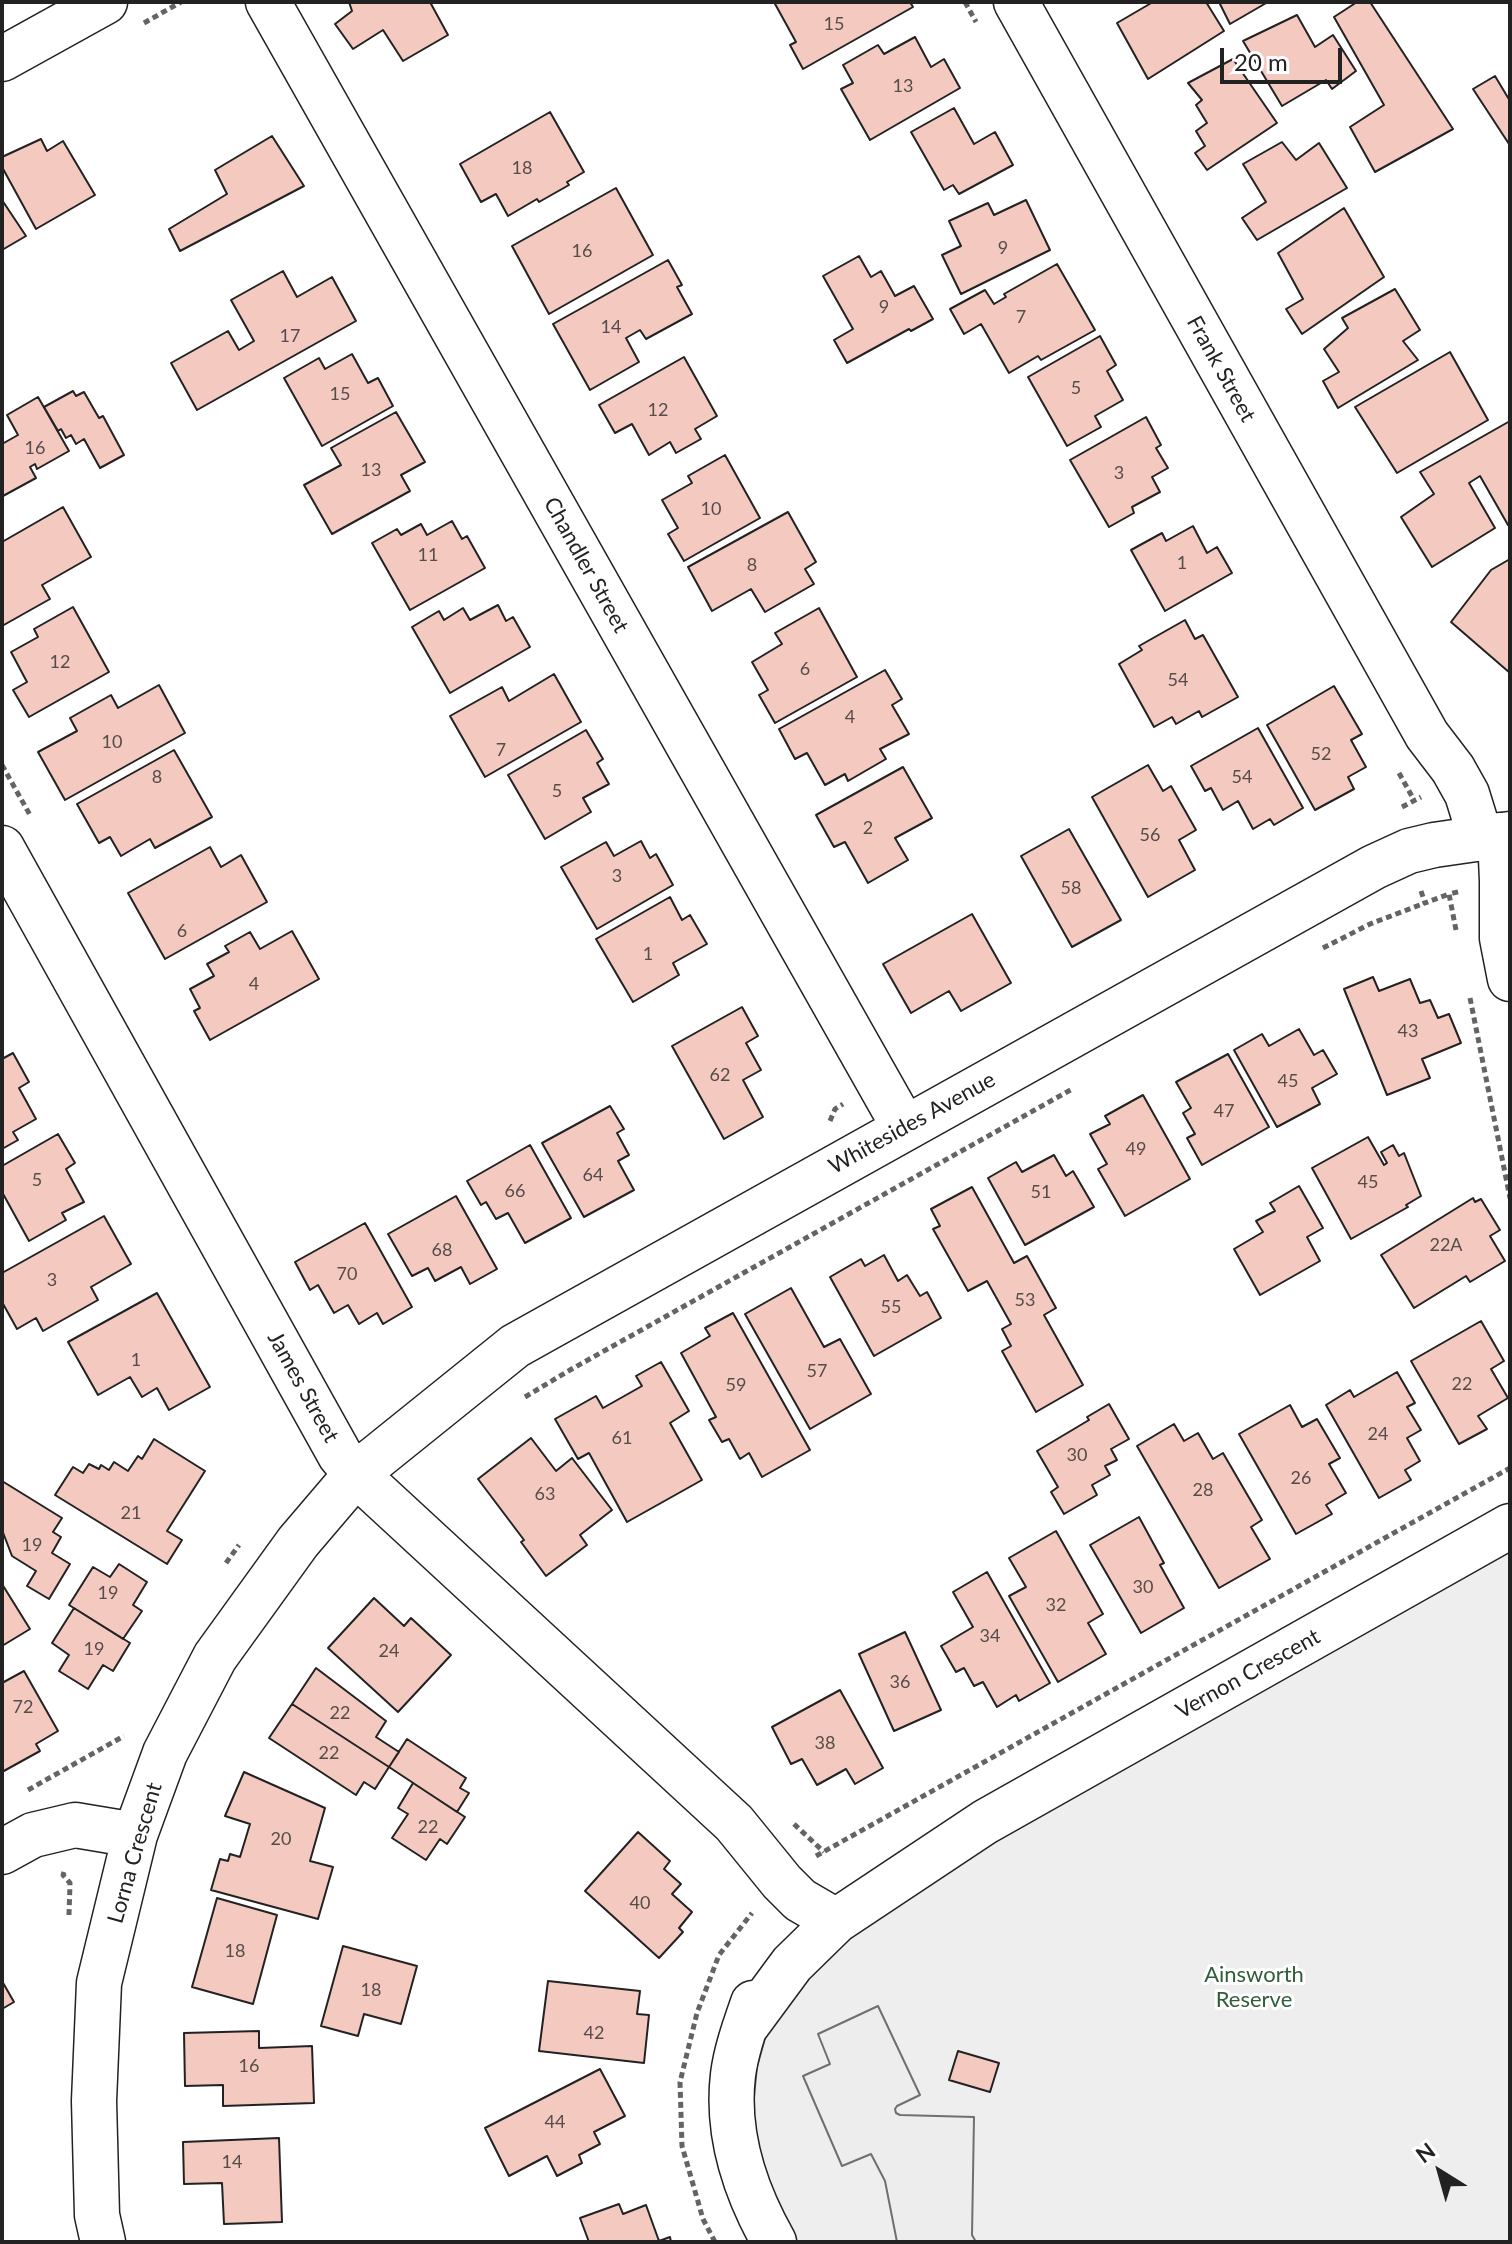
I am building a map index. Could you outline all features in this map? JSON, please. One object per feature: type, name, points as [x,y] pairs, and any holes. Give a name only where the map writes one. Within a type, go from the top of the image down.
[{"type":"street","points":[[2,59],[105,2]]},
{"type":"street","name":"Chandler Street","points":[[268,2],[904,1127]]},
{"type":"street","name":"Frank Street","points":[[1016,2],[1427,735],[1453,769],[1467,794],[1479,839],[1502,881],[1506,958]]},
{"type":"street","name":"Frank Street","points":[[1427,735],[1420,801],[1479,839]]},
{"type":"street","name":"Frank Street","points":[[1479,839],[1479,887],[1506,958]]},
{"type":"street","name":"Whitesides Avenue","points":[[356,1474],[515,1346],[1374,867],[1409,851],[1479,839]]},
{"type":"street","name":"James Street","points":[[2,848],[340,1455],[356,1474],[734,1823],[800,1900],[826,1911]]},
{"type":"street","name":"Lorna Crescent","points":[[103,2242],[97,2215],[94,2101],[99,1983],[135,1835],[165,1753],[215,1657],[298,1542],[356,1474]]},
{"type":"street","name":"Vernon Crescent","points":[[774,2242],[752,2198],[733,2135],[733,2072],[744,2029],[826,1911],[1510,1526]]},
{"type":"street","points":[[2,1852],[33,1835],[75,1825],[135,1835]]},
{"type":"path","points":[[1458,939],[1449,894],[1479,887]]},
{"type":"path","points":[[1321,950],[1370,924],[1425,903]]},
{"type":"path","points":[[1467,985],[1510,1198]]},
{"type":"path","points":[[523,1398],[1084,1082]]},
{"type":"path","points":[[826,1128],[835,1109],[880,1084]]},
{"type":"path","points":[[218,1575],[243,1540]]},
{"type":"path","points":[[27,1791],[128,1734],[122,1745]]},
{"type":"path","points":[[68,1918],[70,1883],[63,1875],[83,1826]]},
{"type":"green space","name":"Ainsworth Reserve","points":[[1510,1552],[1510,2242],[797,2242],[768,2184],[756,2143],[753,2106],[757,2067],[769,2024],[788,1989],[903,1893]]},
{"type":"shaded area","points":[[878,2006],[920,2095],[897,2106],[896,2113],[974,2117],[972,2235],[976,2242],[897,2242],[885,2181],[871,2154],[842,2166],[803,2076],[830,2064],[818,2034]]},
{"type":"building","points":[[349,2],[430,2],[448,35],[403,61],[383,30],[353,49],[335,24],[352,11]]},
{"type":"building","points":[[774,2],[910,2],[913,7],[803,69],[790,45],[796,42]]},
{"type":"building","points":[[1153,2],[1206,2],[1224,31],[1148,79],[1117,23]]},
{"type":"building","points":[[1219,2],[1268,2],[1230,24]]},
{"type":"building","points":[[1357,2],[1370,2],[1453,129],[1375,172],[1350,127],[1384,105],[1334,17]]},
{"type":"building","points":[[1297,15],[1315,47],[1333,35],[1356,71],[1332,89],[1326,80],[1282,106],[1243,41]]},
{"type":"building","points":[[915,37],[931,67],[944,59],[960,88],[870,140],[841,89],[853,83],[843,65],[878,45],[884,54]]},
{"type":"building","points":[[1233,59],[1277,123],[1207,170],[1195,153],[1205,146],[1196,131],[1207,123],[1196,105],[1202,100],[1188,83]]},
{"type":"building","points":[[1495,76],[1510,101],[1509,144],[1473,89]]},
{"type":"building","points":[[954,108],[974,144],[995,132],[1013,165],[959,194],[953,185],[944,190],[911,132]]},
{"type":"building","points":[[550,112],[584,172],[567,182],[569,185],[508,216],[496,194],[481,202],[460,164]]},
{"type":"building","points":[[272,136],[304,186],[180,251],[169,229],[227,194],[215,170]]},
{"type":"building","points":[[41,139],[47,151],[63,141],[95,195],[36,229],[2,167],[2,157]]},
{"type":"building","points":[[1282,142],[1296,160],[1319,143],[1347,188],[1257,240],[1242,218],[1266,202],[1243,164]]},
{"type":"building","points":[[616,188],[653,255],[549,314],[512,246]]},
{"type":"building","points":[[2,200],[26,236],[2,250]]},
{"type":"building","points":[[1026,200],[1050,250],[961,294],[942,255],[961,246],[949,221],[988,203],[994,215]]},
{"type":"building","points":[[1344,208],[1384,277],[1302,334],[1286,309],[1303,299],[1278,253]]},
{"type":"building","points":[[859,256],[871,277],[881,271],[895,296],[914,286],[933,319],[847,363],[834,340],[853,329],[823,276]]},
{"type":"building","points":[[668,260],[682,285],[677,287],[692,314],[646,339],[640,330],[626,338],[639,362],[590,390],[553,324]]},
{"type":"building","points":[[1057,264],[1095,330],[1041,360],[1038,356],[1009,373],[981,324],[964,334],[950,309],[985,290],[994,304],[1006,297],[1004,294]]},
{"type":"building","points":[[283,271],[297,297],[332,277],[356,321],[197,410],[171,363],[228,331],[239,350],[254,341],[231,300]]},
{"type":"building","points":[[1395,289],[1420,330],[1403,341],[1418,360],[1338,408],[1323,381],[1339,372],[1324,349],[1348,328],[1342,318]]},
{"type":"building","points":[[1100,336],[1116,365],[1107,371],[1123,400],[1095,416],[1101,427],[1067,446],[1028,377]]},
{"type":"building","points":[[1450,352],[1488,420],[1397,473],[1355,407]]},
{"type":"building","points":[[352,354],[368,383],[378,378],[393,406],[322,446],[284,378],[319,358],[325,369]]},
{"type":"building","points":[[684,357],[717,416],[695,429],[701,439],[676,453],[670,442],[649,455],[632,424],[615,433],[599,405]]},
{"type":"building","points":[[73,391],[76,396],[84,392],[99,418],[103,416],[124,455],[100,468],[84,439],[76,444],[71,435],[66,438],[61,429],[58,431],[44,407]]},
{"type":"building","points":[[38,397],[69,451],[37,469],[35,464],[30,467],[36,478],[3,496],[2,444],[18,435],[7,415]]},
{"type":"building","points":[[396,412],[425,462],[401,475],[410,491],[332,534],[304,485],[341,465],[331,448]]},
{"type":"building","points":[[1146,417],[1161,445],[1156,448],[1168,468],[1152,477],[1160,492],[1132,507],[1134,513],[1109,527],[1070,460]]},
{"type":"building","points":[[1510,421],[1510,524],[1480,476],[1469,483],[1495,528],[1432,567],[1401,517],[1434,494],[1420,472]]},
{"type":"building","points":[[725,455],[760,518],[684,561],[668,534],[678,528],[662,500],[692,483],[688,476]]},
{"type":"building","points":[[63,507],[91,557],[42,585],[50,599],[2,626],[2,542]]},
{"type":"building","points":[[788,512],[816,562],[805,569],[814,584],[765,612],[751,589],[712,611],[688,567]]},
{"type":"building","points":[[452,521],[462,539],[467,536],[485,568],[410,610],[372,543],[397,529],[401,535],[421,524],[427,535]]},
{"type":"building","points":[[1193,526],[1207,553],[1217,547],[1232,573],[1165,611],[1131,550],[1162,533],[1166,541]]},
{"type":"building","points":[[1510,559],[1510,673],[1451,622],[1491,570]]},
{"type":"building","points":[[498,605],[506,621],[513,617],[530,647],[450,693],[412,627],[439,611],[444,620],[463,608],[470,620]]},
{"type":"building","points":[[73,607],[109,672],[29,717],[13,690],[27,682],[11,652],[38,637],[34,629]]},
{"type":"building","points":[[819,608],[857,677],[775,723],[759,695],[768,690],[752,662],[782,644],[775,633]]},
{"type":"building","points":[[1185,620],[1195,639],[1203,635],[1238,697],[1202,717],[1199,711],[1176,724],[1172,717],[1154,727],[1119,664],[1142,650],[1139,646]]},
{"type":"building","points":[[885,670],[902,699],[892,705],[909,734],[880,749],[886,759],[848,781],[845,774],[825,785],[807,753],[795,759],[779,729]]},
{"type":"building","points":[[554,674],[581,722],[485,777],[450,716],[502,687],[509,701]]},
{"type":"building","points":[[159,685],[185,733],[65,800],[38,752],[77,731],[70,718],[111,695],[118,708]]},
{"type":"building","points":[[1334,686],[1362,734],[1351,740],[1366,767],[1348,777],[1354,789],[1315,810],[1267,725]]},
{"type":"building","points":[[1258,728],[1303,808],[1274,825],[1270,819],[1253,829],[1238,801],[1223,810],[1211,788],[1205,791],[1191,766]]},
{"type":"building","points":[[586,730],[603,759],[597,763],[609,784],[583,798],[591,812],[545,839],[508,775]]},
{"type":"building","points":[[174,750],[212,817],[155,848],[150,839],[121,856],[110,837],[99,843],[77,804]]},
{"type":"building","points":[[1148,765],[1163,791],[1171,786],[1196,830],[1179,840],[1195,870],[1148,897],[1092,797]]},
{"type":"building","points":[[903,767],[932,818],[895,838],[908,860],[868,883],[845,842],[834,847],[816,815]]},
{"type":"building","points":[[1069,829],[1121,920],[1072,947],[1021,856]]},
{"type":"building","points":[[641,841],[650,858],[656,854],[673,885],[597,929],[561,867],[606,842],[614,856]]},
{"type":"building","points":[[210,847],[221,867],[241,855],[267,902],[165,959],[128,893]]},
{"type":"building","points":[[670,897],[682,920],[690,915],[707,944],[673,963],[679,975],[633,1002],[596,939]]},
{"type":"building","points":[[972,914],[1011,983],[961,1011],[949,991],[911,1013],[883,964]]},
{"type":"building","points":[[292,931],[319,979],[210,1040],[194,1011],[200,1008],[190,989],[214,976],[207,964],[229,952],[225,946],[250,932],[260,949]]},
{"type":"building","points":[[1373,977],[1379,991],[1410,979],[1420,1003],[1430,1000],[1438,1018],[1449,1014],[1461,1043],[1422,1059],[1430,1078],[1387,1095],[1344,989]]},
{"type":"building","points":[[742,1007],[758,1036],[746,1043],[761,1070],[743,1080],[763,1117],[724,1139],[672,1046]]},
{"type":"building","points":[[1299,1029],[1314,1055],[1323,1050],[1337,1074],[1312,1088],[1320,1104],[1277,1127],[1234,1050],[1262,1034],[1269,1046]]},
{"type":"building","points":[[13,1053],[29,1082],[19,1088],[36,1119],[13,1132],[18,1140],[2,1149],[2,1059]]},
{"type":"building","points":[[1228,1054],[1269,1127],[1202,1165],[1187,1138],[1195,1134],[1183,1113],[1191,1108],[1176,1082]]},
{"type":"building","points":[[1143,1095],[1190,1179],[1125,1216],[1098,1169],[1107,1164],[1090,1134],[1110,1124],[1105,1116]]},
{"type":"building","points":[[610,1106],[624,1129],[617,1133],[629,1155],[618,1161],[634,1190],[584,1217],[542,1143]]},
{"type":"building","points":[[58,1134],[75,1163],[66,1169],[84,1202],[62,1213],[66,1220],[29,1241],[2,1192],[2,1166]]},
{"type":"building","points":[[1368,1137],[1384,1165],[1387,1163],[1381,1152],[1393,1145],[1399,1156],[1404,1153],[1421,1196],[1406,1205],[1408,1207],[1351,1239],[1312,1168]]},
{"type":"building","points":[[530,1145],[571,1218],[525,1243],[508,1213],[496,1219],[486,1202],[481,1205],[467,1181]]},
{"type":"building","points":[[1054,1155],[1066,1176],[1073,1171],[1094,1207],[1025,1245],[988,1178],[1016,1162],[1022,1172]]},
{"type":"building","points":[[1299,1186],[1323,1228],[1307,1237],[1320,1261],[1260,1295],[1234,1249],[1263,1232],[1256,1221],[1275,1211],[1270,1203]]},
{"type":"building","points":[[972,1187],[1014,1263],[1027,1256],[1056,1308],[1044,1315],[1083,1385],[1036,1412],[1002,1351],[1011,1346],[1002,1329],[1011,1324],[987,1281],[968,1291],[933,1229],[940,1226],[931,1209]]},
{"type":"building","points":[[456,1196],[497,1269],[470,1284],[461,1267],[435,1281],[428,1268],[412,1276],[388,1234]]},
{"type":"building","points":[[1473,1198],[1475,1202],[1481,1199],[1500,1230],[1490,1236],[1505,1261],[1470,1282],[1466,1276],[1414,1308],[1381,1255]]},
{"type":"building","points":[[104,1216],[131,1264],[91,1287],[98,1300],[43,1331],[36,1318],[17,1329],[2,1302],[2,1273]]},
{"type":"building","points":[[365,1223],[412,1307],[383,1324],[377,1313],[359,1324],[348,1305],[334,1313],[318,1285],[310,1290],[295,1262]]},
{"type":"building","points":[[884,1255],[898,1281],[907,1275],[920,1296],[927,1292],[941,1318],[874,1356],[830,1277],[861,1259],[865,1266]]},
{"type":"building","points":[[791,1288],[824,1347],[840,1339],[871,1394],[810,1429],[745,1314]]},
{"type":"building","points":[[157,1293],[210,1387],[169,1410],[157,1388],[142,1397],[130,1377],[98,1395],[68,1342]]},
{"type":"building","points":[[733,1313],[810,1450],[762,1477],[749,1453],[740,1459],[729,1439],[722,1442],[709,1420],[716,1417],[681,1353],[710,1336],[705,1328]]},
{"type":"building","points":[[1481,1321],[1504,1361],[1491,1369],[1508,1398],[1478,1416],[1487,1429],[1459,1444],[1411,1361]]},
{"type":"building","points":[[661,1362],[689,1411],[670,1423],[702,1480],[627,1522],[589,1453],[578,1459],[555,1419],[596,1396],[603,1408],[642,1386],[636,1376]]},
{"type":"building","points":[[1397,1372],[1415,1403],[1407,1407],[1421,1430],[1407,1438],[1420,1461],[1405,1470],[1411,1480],[1379,1498],[1326,1405],[1350,1390],[1354,1397]]},
{"type":"building","points":[[1109,1404],[1129,1439],[1111,1449],[1117,1460],[1105,1466],[1110,1475],[1092,1485],[1097,1495],[1064,1514],[1051,1492],[1058,1487],[1037,1451],[1089,1420],[1087,1417]]},
{"type":"building","points":[[1290,1405],[1302,1427],[1317,1419],[1340,1458],[1329,1464],[1346,1493],[1326,1505],[1332,1514],[1296,1534],[1239,1434]]},
{"type":"building","points":[[1174,1424],[1184,1441],[1198,1433],[1213,1459],[1223,1453],[1262,1520],[1251,1527],[1270,1559],[1219,1588],[1137,1446]]},
{"type":"building","points":[[531,1438],[556,1471],[572,1458],[612,1510],[580,1535],[587,1545],[546,1576],[521,1542],[524,1540],[478,1479]]},
{"type":"building","points":[[154,1439],[205,1471],[167,1531],[182,1540],[167,1564],[55,1495],[73,1467],[83,1473],[89,1464],[99,1469],[101,1465],[109,1470],[114,1462],[128,1471],[138,1456],[142,1459]]},
{"type":"building","points":[[2,1481],[62,1518],[53,1532],[61,1537],[52,1553],[70,1564],[49,1599],[27,1586],[36,1571],[12,1556],[2,1530]]},
{"type":"building","points":[[1139,1517],[1164,1563],[1160,1565],[1184,1608],[1141,1633],[1090,1545]]},
{"type":"building","points":[[1056,1531],[1103,1614],[1088,1623],[1106,1654],[1058,1682],[1009,1596],[1026,1587],[1009,1558]]},
{"type":"building","points":[[119,1564],[147,1582],[133,1605],[142,1611],[123,1639],[69,1605],[93,1567],[110,1577]]},
{"type":"building","points":[[987,1572],[1050,1683],[1019,1701],[1016,1695],[997,1707],[983,1682],[974,1686],[964,1668],[956,1672],[941,1646],[973,1627],[953,1592]]},
{"type":"building","points":[[2,1584],[30,1629],[2,1646]]},
{"type":"building","points":[[374,1598],[404,1626],[411,1618],[451,1655],[398,1712],[328,1648]]},
{"type":"building","points":[[74,1608],[130,1643],[113,1671],[103,1665],[88,1689],[59,1671],[69,1655],[52,1643]]},
{"type":"building","points":[[905,1632],[941,1710],[894,1731],[859,1654]]},
{"type":"building","points":[[316,1668],[386,1721],[376,1737],[399,1752],[389,1767],[292,1704]]},
{"type":"building","points":[[24,1671],[58,1731],[36,1744],[40,1751],[2,1772],[2,1683]]},
{"type":"building","points":[[840,1690],[883,1768],[855,1784],[846,1769],[817,1785],[802,1759],[791,1764],[772,1727]]},
{"type":"building","points":[[292,1704],[389,1767],[375,1789],[364,1782],[356,1795],[269,1738]]},
{"type":"building","points":[[407,1739],[466,1778],[460,1788],[469,1793],[457,1812],[389,1767]]},
{"type":"building","points":[[244,1772],[325,1808],[310,1861],[333,1867],[318,1919],[211,1890],[220,1859],[228,1861],[230,1854],[240,1857],[250,1824],[225,1816]]},
{"type":"building","points":[[413,1783],[465,1817],[447,1844],[440,1839],[426,1860],[392,1838],[408,1814],[398,1808]]},
{"type":"building","points":[[638,1832],[670,1861],[664,1869],[681,1884],[672,1894],[692,1912],[679,1928],[683,1932],[659,1958],[585,1891]]},
{"type":"building","points":[[217,1898],[277,1915],[253,2004],[192,1987]]},
{"type":"building","points":[[343,1946],[417,1966],[401,2024],[364,2014],[358,2036],[321,2026]]},
{"type":"building","points":[[2,1981],[14,2002],[2,2009]]},
{"type":"building","points":[[548,1981],[640,1991],[637,2014],[649,2015],[644,2063],[539,2051]]},
{"type":"building","points":[[259,2031],[259,2048],[312,2046],[314,2103],[223,2106],[223,2085],[185,2086],[184,2033]]},
{"type":"building","points":[[958,2051],[999,2063],[990,2092],[949,2080]]},
{"type":"building","points":[[600,2069],[625,2116],[594,2132],[600,2144],[579,2155],[582,2163],[557,2176],[547,2156],[509,2176],[485,2128]]},
{"type":"building","points":[[279,2138],[282,2222],[224,2224],[222,2183],[184,2184],[183,2142]]},
{"type":"building","points":[[619,2204],[623,2214],[646,2205],[659,2241],[670,2237],[671,2242],[589,2242],[580,2218]]}]
